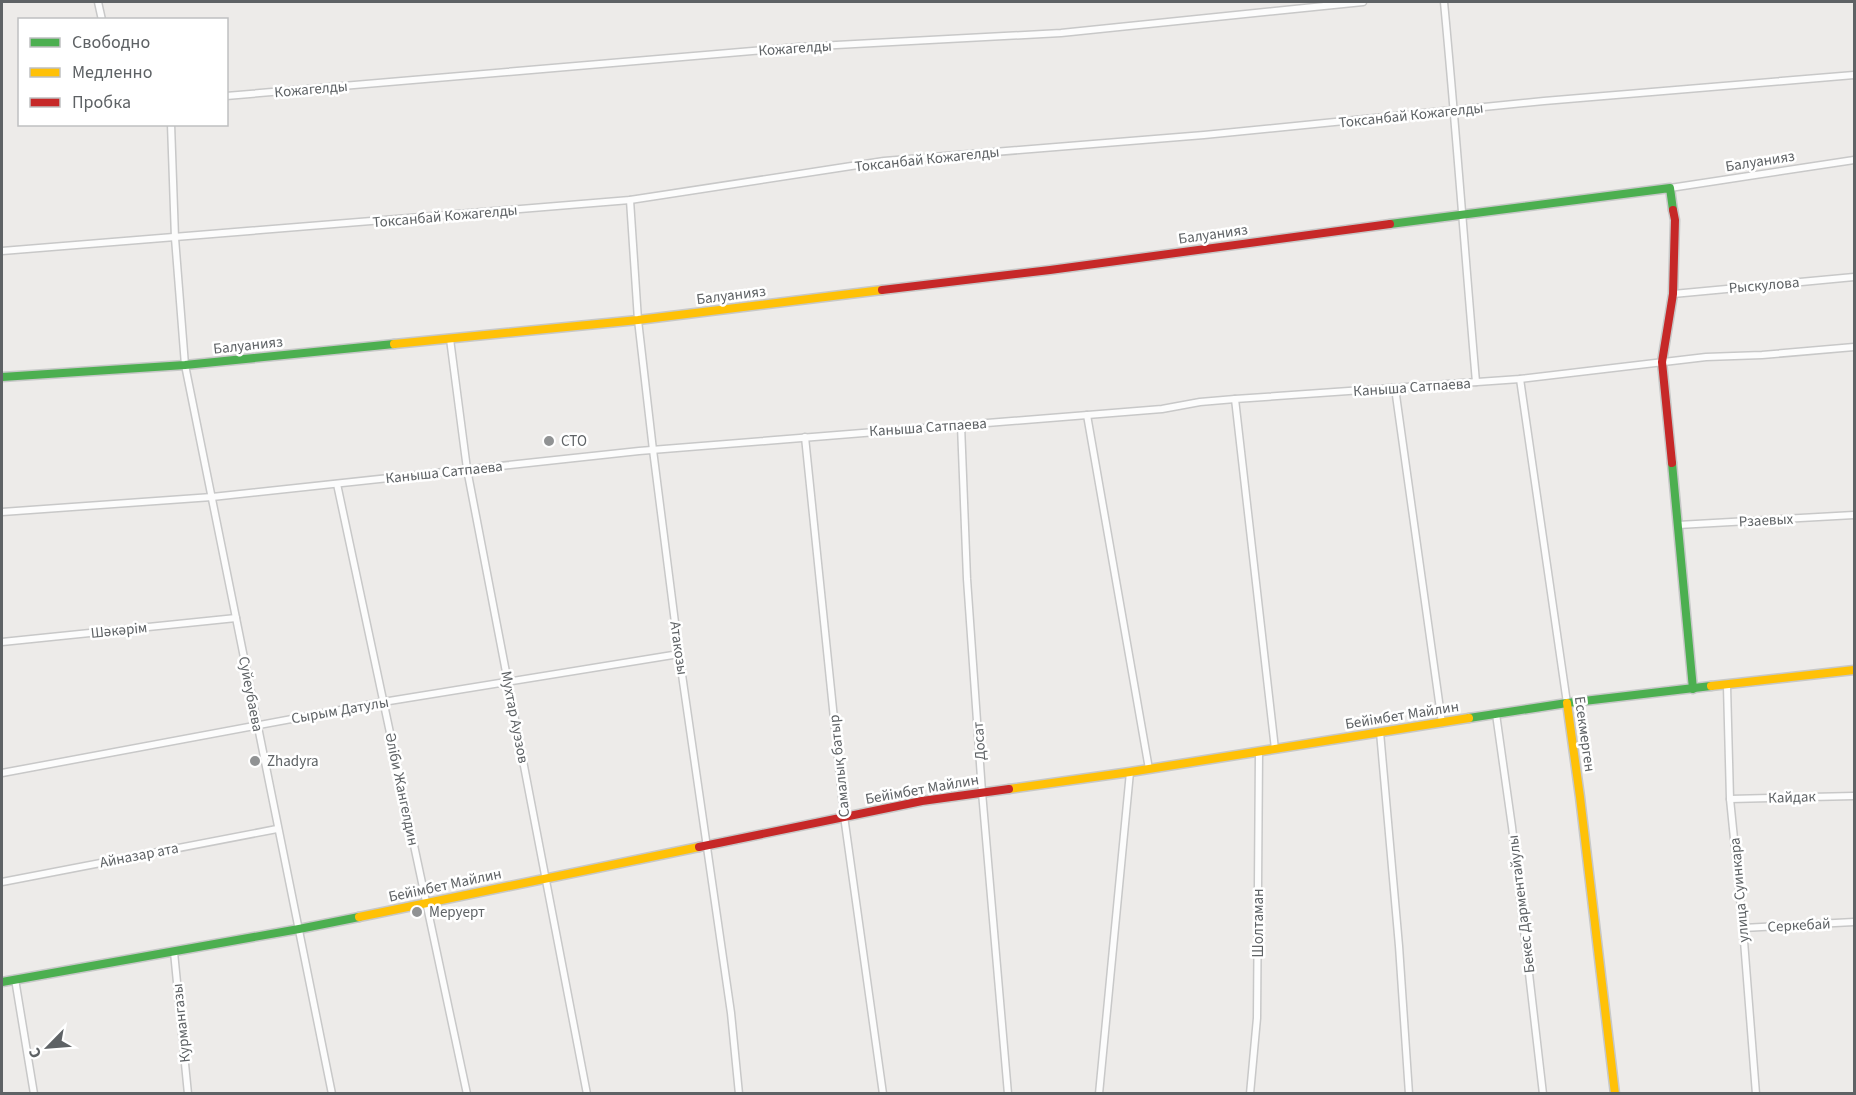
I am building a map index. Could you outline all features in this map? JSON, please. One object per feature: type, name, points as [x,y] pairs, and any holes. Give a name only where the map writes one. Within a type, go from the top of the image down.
[{"type":"street","points":[[98,2],[102,18]]},
{"type":"street","name":"Кожагелды","points":[[228,96],[799,47],[1061,33],[1363,2]]},
{"type":"street","points":[[1444,2],[1455,111],[1461,215],[1476,382]]},
{"type":"street","name":"Токсанбай Кожагелды","points":[[2,251],[630,201],[884,161],[1192,136],[1544,101],[1854,75]]},
{"type":"street","name":"Суйеубаева","points":[[171,126],[175,238],[185,365],[332,1094]]},
{"type":"street","name":"Балуанияз","points":[[2,377],[185,365],[638,320],[1062,268],[1670,188],[1854,160]]},
{"type":"street","points":[[1670,188],[1675,220],[1673,294],[1662,362],[1693,689]]},
{"type":"street","name":"Атакозы","points":[[630,201],[638,320],[653,450],[679,654],[731,1013],[739,1094]]},
{"type":"street","name":"Рыскулова","points":[[1673,294],[1854,277]]},
{"type":"street","name":"Мухтар Ауэзов","points":[[450,339],[467,470],[587,1094]]},
{"type":"street","name":"Каныша Сатпаева","points":[[2,512],[212,497],[653,450],[1162,409],[1235,399],[1520,379],[1706,357],[1854,347]]},
{"type":"street","name":"Eсекмерген","points":[[1520,379],[1581,808],[1615,1094]]},
{"type":"street","points":[[1395,388],[1442,723]]},
{"type":"street","points":[[1235,399],[1275,750]]},
{"type":"street","points":[[1087,415],[1149,769]]},
{"type":"street","name":"Досат","points":[[961,425],[967,579],[982,792],[1008,1094]]},
{"type":"street","name":"Самалық батыр","points":[[805,437],[844,816],[883,1094]]},
{"type":"street","name":"Әліби Жангелдин","points":[[337,484],[467,1094]]},
{"type":"street","name":"Рзаевых","points":[[1677,525],[1854,515]]},
{"type":"street","name":"Шәкәрім","points":[[2,642],[236,618]]},
{"type":"street","name":"Сырым Датулы","points":[[2,773],[384,702],[679,654]]},
{"type":"street","name":"Бейімбет Майлин","points":[[2,982],[300,929],[922,801],[1275,750],[1567,703],[1854,670]]},
{"type":"street","name":"улица Суинкара","points":[[1727,686],[1730,799],[1756,1094]]},
{"type":"street","name":"Бекес Дарментайулы","points":[[1496,714],[1512,827],[1543,1094]]},
{"type":"street","points":[[1380,732],[1399,946],[1409,1094]]},
{"type":"street","name":"Шолтаман","points":[[1250,1094],[1257,1018],[1259,752]]},
{"type":"street","points":[[1099,1094],[1130,772]]},
{"type":"street","name":"Кайдак","points":[[1730,799],[1854,796]]},
{"type":"street","name":"Айназар ата","points":[[2,882],[277,829]]},
{"type":"street","name":"Серкебай","points":[[1743,928],[1854,921]]},
{"type":"street","name":"Курмангазы","points":[[174,952],[188,1094]]},
{"type":"street","points":[[15,979],[34,1094]]},
{"type":"traffic: fast","points":[[1390,224],[1670,188],[1673,210]]},
{"type":"traffic: fast","points":[[2,377],[185,365],[394,344]]},
{"type":"traffic: fast","points":[[1672,463],[1693,689]]},
{"type":"traffic: fast","points":[[1469,718],[1567,703],[1711,686]]},
{"type":"traffic: fast","points":[[2,982],[359,917]]},
{"type":"traffic: slow","points":[[394,344],[638,320],[882,290]]},
{"type":"traffic: slow","points":[[1711,686],[1854,670]]},
{"type":"traffic: slow","points":[[1567,703],[1615,1094]]},
{"type":"traffic: slow","points":[[1009,789],[1469,718]]},
{"type":"traffic: slow","points":[[359,917],[699,847]]},
{"type":"traffic: jam","points":[[1672,463],[1662,362],[1673,294],[1675,220],[1673,210]]},
{"type":"traffic: jam","points":[[882,290],[1050,270],[1390,224]]},
{"type":"traffic: jam","points":[[699,847],[922,801],[1009,789]]},
{"type":"place","name":"CTO","points":[[549,441]]},
{"type":"place","name":"Zhadyra","points":[[255,761]]},
{"type":"place","name":"Меруерт","points":[[417,912]]}]
